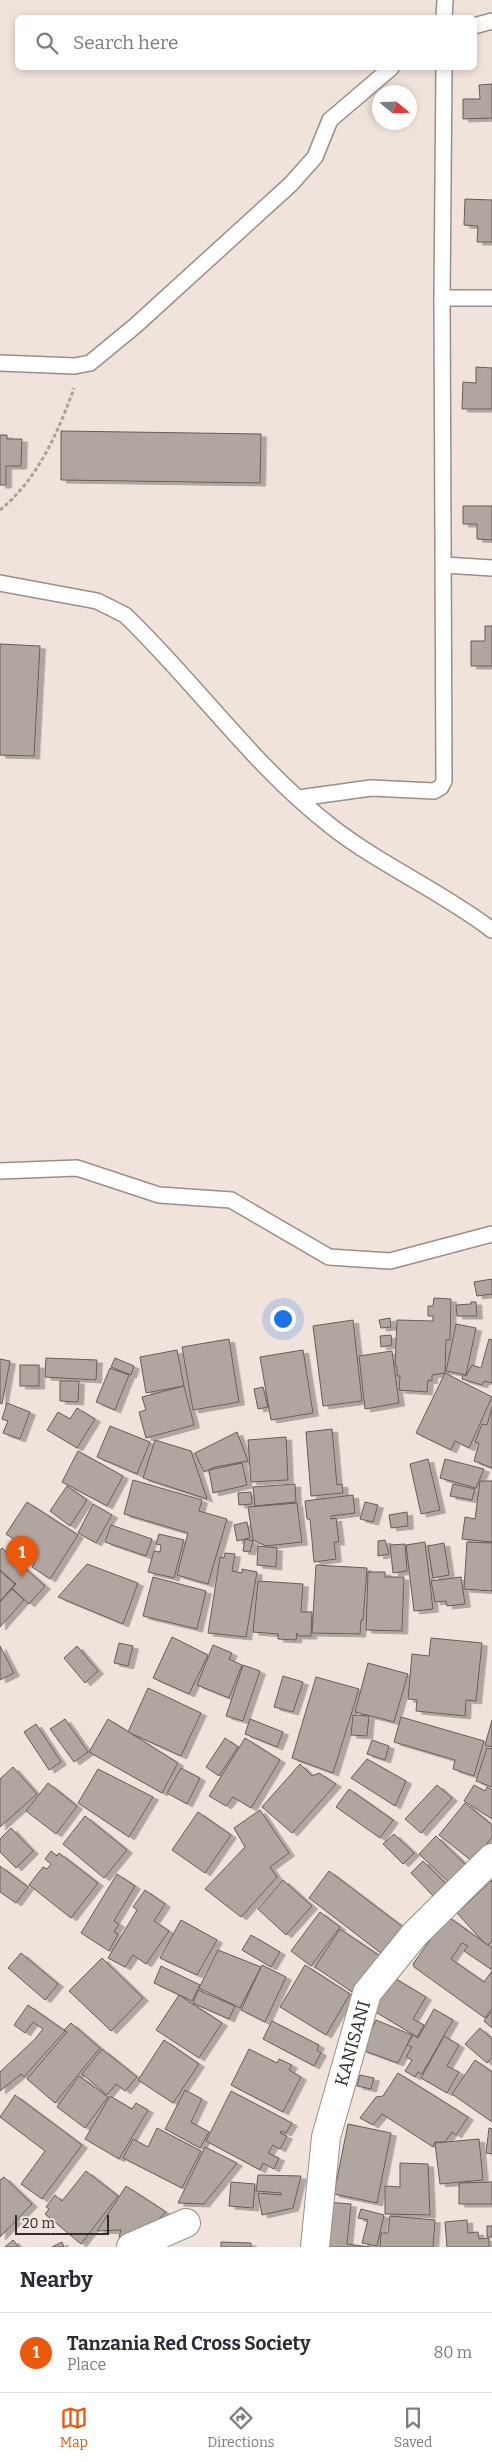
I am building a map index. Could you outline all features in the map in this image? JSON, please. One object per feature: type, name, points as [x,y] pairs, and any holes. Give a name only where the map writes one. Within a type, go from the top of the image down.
[{"type":"street","name":"KANISANI","points":[[315,2247],[326,2137],[367,1993],[414,1935],[492,1858]]},
{"type":"street","points":[[131,2247],[186,2223]]},
{"type":"lane","points":[[444,0],[444,15]]},
{"type":"lane","points":[[477,25],[492,21]]},
{"type":"lane","points":[[0,363],[82,366],[90,363],[135,326],[174,288],[292,184],[315,158],[330,120],[389,70]]},
{"type":"lane","points":[[299,798],[371,788],[434,791],[441,787],[444,772],[442,298],[444,70]]},
{"type":"lane","points":[[442,298],[492,298]]},
{"type":"lane","points":[[444,565],[492,568]]},
{"type":"lane","points":[[0,583],[97,601],[125,615],[273,774],[332,828],[387,865],[466,910],[492,930]]},
{"type":"lane","points":[[0,1171],[77,1168],[159,1195],[231,1200],[329,1257],[390,1261],[492,1234]]},
{"type":"path","points":[[0,510],[17,496],[35,472],[66,412],[82,366]]},
{"type":"building","points":[[492,84],[492,118],[463,119],[463,99],[480,99],[479,85]]},
{"type":"building","points":[[465,199],[492,200],[492,242],[477,242],[478,226],[464,225]]},
{"type":"building","points":[[476,367],[492,368],[492,409],[462,409],[463,382],[476,383]]},
{"type":"building","points":[[61,431],[261,434],[260,483],[61,480]]},
{"type":"building","points":[[0,435],[7,435],[7,439],[22,439],[21,466],[6,466],[6,485],[0,485]]},
{"type":"building","points":[[463,506],[492,506],[492,540],[477,539],[477,524],[463,524]]},
{"type":"building","points":[[485,626],[492,626],[492,666],[471,666],[471,641],[485,641]]},
{"type":"building","points":[[0,644],[40,646],[34,756],[0,755]]},
{"type":"building","points":[[492,1279],[492,1294],[477,1296],[474,1282]]},
{"type":"building","points":[[434,1298],[451,1299],[450,1340],[446,1340],[445,1373],[432,1375],[432,1381],[428,1380],[427,1392],[399,1390],[400,1376],[397,1376],[397,1366],[395,1366],[397,1320],[433,1321],[433,1316],[428,1316],[428,1306],[433,1306]]},
{"type":"building","points":[[471,1302],[476,1302],[477,1316],[457,1316],[456,1305],[471,1304]]},
{"type":"building","points":[[390,1318],[391,1327],[381,1328],[379,1320]]},
{"type":"building","points":[[353,1320],[362,1401],[323,1406],[313,1326]]},
{"type":"building","points":[[456,1324],[476,1328],[466,1375],[446,1371]]},
{"type":"building","points":[[391,1335],[392,1345],[381,1347],[380,1336]]},
{"type":"building","points":[[229,1339],[239,1402],[193,1410],[182,1347]]},
{"type":"building","points":[[489,1339],[492,1340],[492,1383],[484,1381],[482,1385],[462,1379],[463,1374],[466,1376],[472,1365],[481,1368]]},
{"type":"building","points":[[177,1350],[184,1386],[146,1393],[140,1357]]},
{"type":"building","points":[[303,1350],[313,1413],[271,1420],[260,1357]]},
{"type":"building","points":[[392,1351],[399,1403],[365,1409],[359,1356]]},
{"type":"building","points":[[46,1358],[97,1360],[96,1380],[45,1377]]},
{"type":"building","points":[[115,1358],[134,1366],[131,1375],[111,1367]]},
{"type":"building","points":[[0,1359],[10,1361],[2,1404],[0,1403]]},
{"type":"building","points":[[20,1365],[39,1365],[39,1386],[20,1386]]},
{"type":"building","points":[[110,1368],[129,1375],[115,1410],[96,1402]]},
{"type":"building","points":[[445,1373],[492,1397],[469,1448],[455,1441],[451,1450],[416,1433]]},
{"type":"building","points":[[60,1381],[79,1381],[78,1402],[60,1401]]},
{"type":"building","points":[[184,1386],[194,1425],[146,1438],[139,1412],[146,1410],[142,1397]]},
{"type":"building","points":[[263,1387],[268,1407],[258,1409],[254,1389]]},
{"type":"building","points":[[7,1403],[30,1412],[20,1439],[3,1433],[8,1421],[2,1419]]},
{"type":"building","points":[[492,1407],[492,1468],[474,1461],[479,1443],[475,1442],[482,1424],[487,1425]]},
{"type":"building","points":[[77,1408],[95,1419],[77,1448],[47,1430],[58,1412],[70,1419]]},
{"type":"building","points":[[110,1426],[150,1442],[137,1474],[97,1457]]},
{"type":"building","points":[[332,1429],[337,1485],[342,1484],[343,1493],[311,1496],[306,1432]]},
{"type":"building","points":[[237,1432],[248,1461],[215,1467],[204,1472],[195,1453]]},
{"type":"building","points":[[286,1437],[288,1480],[251,1482],[248,1440]]},
{"type":"building","points":[[155,1440],[191,1451],[207,1499],[143,1478]]},
{"type":"building","points":[[78,1451],[123,1476],[107,1506],[62,1482]]},
{"type":"building","points":[[428,1459],[440,1510],[421,1514],[410,1464]]},
{"type":"building","points":[[445,1459],[484,1469],[476,1488],[440,1478]]},
{"type":"building","points":[[242,1463],[247,1485],[213,1493],[209,1470]]},
{"type":"building","points":[[133,1480],[202,1500],[199,1511],[227,1519],[208,1584],[177,1575],[188,1533],[124,1514]]},
{"type":"building","points":[[480,1481],[492,1481],[492,1542],[462,1539],[465,1517],[475,1519]]},
{"type":"building","points":[[295,1484],[296,1502],[255,1506],[253,1487]]},
{"type":"building","points":[[453,1484],[475,1489],[472,1500],[450,1496]]},
{"type":"building","points":[[67,1486],[87,1500],[70,1526],[50,1511]]},
{"type":"building","points":[[251,1492],[252,1504],[239,1505],[238,1493]]},
{"type":"building","points":[[353,1495],[355,1513],[331,1516],[331,1519],[336,1518],[339,1542],[334,1542],[336,1559],[314,1562],[310,1519],[307,1519],[305,1501]]},
{"type":"building","points":[[27,1502],[78,1535],[50,1579],[32,1567],[34,1564],[25,1558],[30,1550],[6,1534]]},
{"type":"building","points":[[365,1502],[378,1505],[373,1522],[360,1519]]},
{"type":"building","points":[[297,1503],[302,1542],[266,1546],[253,1540],[248,1507]]},
{"type":"building","points":[[93,1504],[112,1515],[96,1543],[78,1533]]},
{"type":"building","points":[[407,1512],[408,1526],[391,1528],[389,1515]]},
{"type":"building","points":[[247,1522],[250,1538],[237,1541],[234,1525]]},
{"type":"building","points":[[111,1525],[152,1539],[146,1556],[105,1542]]},
{"type":"building","points":[[159,1534],[184,1540],[174,1578],[148,1572],[154,1551],[160,1552],[161,1545],[156,1544]]},
{"type":"building","points":[[245,1539],[253,1541],[250,1552],[243,1551]]},
{"type":"building","points":[[385,1540],[389,1554],[378,1556],[378,1541]]},
{"type":"building","points":[[425,1542],[433,1609],[414,1611],[406,1545]]},
{"type":"building","points":[[467,1542],[492,1543],[492,1591],[464,1589]]},
{"type":"building","points":[[444,1543],[449,1575],[433,1578],[428,1546]]},
{"type":"building","points":[[405,1544],[407,1571],[393,1573],[390,1545]]},
{"type":"building","points":[[258,1546],[277,1548],[276,1567],[257,1565]]},
{"type":"building","points":[[2,1548],[45,1586],[29,1604],[12,1588],[16,1584],[0,1570],[0,1550]]},
{"type":"building","points":[[225,1553],[235,1554],[232,1571],[242,1573],[242,1569],[257,1572],[246,1637],[208,1633],[220,1557],[224,1558]]},
{"type":"building","points":[[87,1564],[138,1583],[123,1624],[58,1597]]},
{"type":"building","points":[[316,1565],[367,1568],[363,1620],[361,1620],[360,1634],[312,1633]]},
{"type":"building","points":[[0,1571],[15,1584],[0,1601]]},
{"type":"building","points":[[368,1572],[385,1572],[385,1577],[404,1577],[402,1631],[366,1630]]},
{"type":"building","points":[[153,1577],[206,1591],[197,1629],[143,1616]]},
{"type":"building","points":[[461,1577],[465,1604],[447,1606],[446,1601],[435,1602],[431,1581]]},
{"type":"building","points":[[258,1581],[303,1584],[301,1612],[312,1612],[311,1636],[298,1636],[297,1633],[296,1640],[278,1639],[278,1634],[253,1632]]},
{"type":"building","points":[[12,1589],[24,1600],[0,1627],[0,1602]]},
{"type":"building","points":[[172,1637],[208,1655],[189,1694],[153,1678]]},
{"type":"building","points":[[431,1638],[482,1643],[476,1701],[466,1700],[465,1716],[416,1711],[417,1700],[408,1699],[412,1654],[429,1656]]},
{"type":"building","points":[[119,1643],[133,1646],[128,1666],[114,1663]]},
{"type":"building","points":[[213,1645],[232,1653],[229,1659],[242,1665],[229,1698],[197,1685]]},
{"type":"building","points":[[0,1646],[14,1673],[0,1680]]},
{"type":"building","points":[[77,1646],[98,1671],[85,1683],[64,1658]]},
{"type":"building","points":[[368,1663],[408,1674],[394,1722],[355,1712]]},
{"type":"building","points":[[243,1665],[260,1671],[243,1721],[226,1716]]},
{"type":"building","points":[[283,1676],[303,1682],[293,1712],[274,1707]]},
{"type":"building","points":[[316,1677],[359,1689],[333,1773],[292,1758]]},
{"type":"building","points":[[148,1688],[201,1713],[181,1756],[128,1732]]},
{"type":"building","points":[[353,1715],[369,1716],[367,1736],[351,1735]]},
{"type":"building","points":[[401,1717],[484,1741],[474,1776],[453,1769],[455,1760],[394,1742]]},
{"type":"building","points":[[65,1719],[88,1752],[74,1762],[50,1729]]},
{"type":"building","points":[[108,1719],[178,1763],[162,1793],[89,1752]]},
{"type":"building","points":[[250,1719],[283,1732],[277,1747],[245,1734]]},
{"type":"building","points":[[492,1720],[492,1747],[485,1745]]},
{"type":"building","points":[[36,1724],[61,1762],[49,1770],[24,1732]]},
{"type":"building","points":[[225,1738],[238,1747],[219,1776],[206,1767]]},
{"type":"building","points":[[245,1738],[280,1760],[251,1808],[233,1797],[226,1806],[209,1796]]},
{"type":"building","points":[[372,1740],[389,1746],[385,1760],[367,1754]]},
{"type":"building","points":[[487,1748],[492,1749],[492,1787],[476,1781]]},
{"type":"building","points":[[367,1759],[406,1781],[395,1806],[351,1778]]},
{"type":"building","points":[[300,1764],[312,1776],[319,1773],[336,1784],[292,1833],[262,1807]]},
{"type":"building","points":[[13,1767],[37,1794],[0,1827],[0,1779]]},
{"type":"building","points":[[181,1768],[200,1778],[187,1804],[167,1793]]},
{"type":"building","points":[[98,1769],[153,1797],[129,1837],[78,1803]]},
{"type":"building","points":[[48,1783],[77,1806],[56,1834],[26,1811]]},
{"type":"building","points":[[437,1785],[452,1798],[421,1833],[405,1819]]},
{"type":"building","points":[[474,1785],[485,1791],[487,1787],[492,1790],[492,1819],[464,1801]]},
{"type":"building","points":[[349,1789],[393,1820],[380,1838],[336,1807]]},
{"type":"building","points":[[465,1803],[492,1825],[492,1837],[473,1862],[439,1835]]},
{"type":"building","points":[[260,1810],[289,1853],[270,1867],[277,1877],[241,1917],[205,1889],[245,1847],[234,1828]]},
{"type":"building","points":[[198,1812],[231,1835],[205,1873],[172,1850]]},
{"type":"building","points":[[85,1816],[127,1850],[104,1878],[63,1844]]},
{"type":"building","points":[[11,1828],[33,1851],[16,1868],[0,1852],[0,1839]]},
{"type":"building","points":[[394,1834],[414,1853],[403,1864],[383,1844]]},
{"type":"building","points":[[436,1836],[470,1869],[454,1887],[419,1854]]},
{"type":"building","points":[[51,1851],[57,1856],[59,1853],[98,1883],[71,1918],[29,1885],[43,1867],[47,1869],[51,1864],[45,1859]]},
{"type":"building","points":[[423,1861],[449,1887],[436,1899],[411,1873]]},
{"type":"building","points":[[0,1866],[28,1887],[16,1903],[0,1892]]},
{"type":"building","points":[[329,1871],[403,1927],[382,1954],[309,1898]]},
{"type":"building","points":[[117,1874],[135,1886],[114,1921],[119,1924],[114,1932],[118,1934],[109,1951],[81,1933]]},
{"type":"building","points":[[283,1880],[312,1906],[286,1935],[258,1909]]},
{"type":"building","points":[[492,1880],[492,1941],[487,1946],[457,1913]]},
{"type":"building","points":[[145,1890],[165,1904],[154,1921],[169,1931],[146,1964],[133,1955],[125,1967],[108,1958],[137,1910],[133,1907]]},
{"type":"building","points":[[320,1912],[340,1927],[311,1966],[291,1951]]},
{"type":"building","points":[[447,1916],[492,1948],[492,1970],[464,1951],[468,1946],[462,1943],[451,1959],[484,1982],[492,1971],[492,2008],[485,2018],[414,1967],[413,1964]]},
{"type":"building","points":[[181,1920],[217,1940],[197,1975],[160,1958]]},
{"type":"building","points":[[340,1929],[380,1956],[355,1994],[315,1967]]},
{"type":"building","points":[[251,1935],[280,1952],[271,1967],[242,1950]]},
{"type":"building","points":[[218,1950],[261,1967],[240,2008],[199,1988]]},
{"type":"building","points":[[21,1953],[58,1984],[45,2000],[8,1968]]},
{"type":"building","points":[[102,1958],[143,1998],[111,2031],[69,1991]]},
{"type":"building","points":[[262,1965],[286,1977],[265,2022],[241,2010]]},
{"type":"building","points":[[305,1965],[350,1994],[326,2035],[280,2007]]},
{"type":"building","points":[[161,1966],[200,1985],[192,2001],[154,1983]]},
{"type":"building","points":[[391,1976],[426,1997],[413,2019],[424,2025],[417,2037],[369,2008]]},
{"type":"building","points":[[198,1990],[235,2006],[229,2019],[193,2003]]},
{"type":"building","points":[[179,1995],[222,2023],[199,2058],[156,2030]]},
{"type":"building","points":[[28,2005],[65,2031],[24,2077],[21,2074],[0,2091],[0,2072],[43,2029],[33,2022],[25,2033],[14,2025]]},
{"type":"building","points":[[434,2009],[453,2020],[422,2074],[418,2072],[415,2077],[405,2071],[412,2060],[406,2057],[412,2047],[407,2045],[413,2035],[418,2038]]},
{"type":"building","points":[[492,2011],[492,2028],[484,2021]]},
{"type":"building","points":[[376,2020],[412,2035],[398,2063],[362,2050]]},
{"type":"building","points":[[272,2021],[319,2045],[317,2050],[321,2053],[314,2066],[263,2039]]},
{"type":"building","points":[[71,2023],[100,2048],[55,2103],[27,2079],[67,2032],[64,2030]]},
{"type":"building","points":[[480,2028],[492,2039],[492,2057],[487,2063],[465,2044]]},
{"type":"building","points":[[444,2036],[459,2045],[447,2066],[459,2072],[447,2093],[421,2078]]},
{"type":"building","points":[[164,2040],[199,2064],[173,2103],[138,2080]]},
{"type":"building","points":[[102,2049],[137,2077],[125,2091],[116,2084],[107,2095],[82,2074]]},
{"type":"building","points":[[249,2049],[277,2063],[279,2059],[292,2065],[289,2070],[301,2077],[283,2112],[231,2085]]},
{"type":"building","points":[[475,2060],[492,2072],[492,2122],[452,2094]]},
{"type":"building","points":[[398,2073],[468,2117],[456,2135],[452,2132],[445,2142],[435,2142],[433,2147],[382,2114],[373,2125],[360,2118],[376,2097],[383,2096]]},
{"type":"building","points":[[360,2075],[374,2078],[371,2089],[357,2086]]},
{"type":"building","points":[[79,2076],[108,2097],[85,2128],[57,2107]]},
{"type":"building","points":[[185,2090],[202,2099],[191,2122],[209,2132],[200,2148],[165,2129]]},
{"type":"building","points":[[231,2091],[292,2123],[286,2133],[281,2131],[280,2133],[287,2136],[280,2149],[273,2145],[268,2153],[279,2158],[274,2169],[263,2163],[260,2170],[206,2141]]},
{"type":"building","points":[[15,2095],[82,2145],[42,2199],[21,2184],[45,2151],[0,2117]]},
{"type":"building","points":[[110,2096],[132,2109],[136,2103],[148,2110],[119,2159],[85,2139]]},
{"type":"building","points":[[348,2124],[391,2133],[377,2203],[334,2194]]},
{"type":"building","points":[[157,2128],[201,2151],[182,2188],[123,2158],[133,2139],[148,2147]]},
{"type":"building","points":[[489,2128],[492,2129],[492,2154],[486,2153]]},
{"type":"building","points":[[479,2139],[483,2180],[440,2184],[435,2143]]},
{"type":"building","points":[[205,2147],[237,2163],[204,2204],[178,2203]]},
{"type":"building","points":[[400,2163],[428,2164],[430,2215],[385,2214],[385,2186],[400,2187]]},
{"type":"building","points":[[86,2171],[118,2196],[81,2244],[45,2214],[49,2209],[46,2207],[55,2195],[62,2201]]},
{"type":"building","points":[[258,2175],[301,2176],[293,2208],[262,2215],[258,2193],[281,2195],[281,2193],[256,2191]]},
{"type":"building","points":[[4,2177],[32,2204],[0,2237],[0,2180]]},
{"type":"building","points":[[231,2182],[255,2184],[253,2208],[229,2206]]},
{"type":"building","points":[[492,2182],[492,2204],[459,2204],[459,2183]]},
{"type":"building","points":[[126,2186],[166,2212],[143,2234],[119,2237],[121,2230],[97,2231]]},
{"type":"building","points":[[325,2202],[351,2204],[347,2244],[370,2247],[328,2247]]},
{"type":"building","points":[[361,2209],[384,2215],[377,2246],[362,2243],[368,2220],[358,2218]]},
{"type":"building","points":[[390,2216],[435,2220],[433,2247],[380,2247],[381,2233],[388,2233]]},
{"type":"building","points":[[467,2220],[468,2233],[478,2232],[479,2239],[489,2238],[489,2247],[447,2247],[445,2222]]},
{"type":"building","points":[[487,2226],[492,2226],[492,2237],[487,2237]]},
{"type":"building","points":[[13,2240],[19,2247],[5,2247]]},
{"type":"building","points":[[62,2242],[64,2247],[52,2247]]},
{"type":"building","points":[[221,2242],[251,2243],[251,2247],[221,2247]]},
{"type":"place","name":"Tanzania Red Cross Society","points":[[22,1577]]}]
